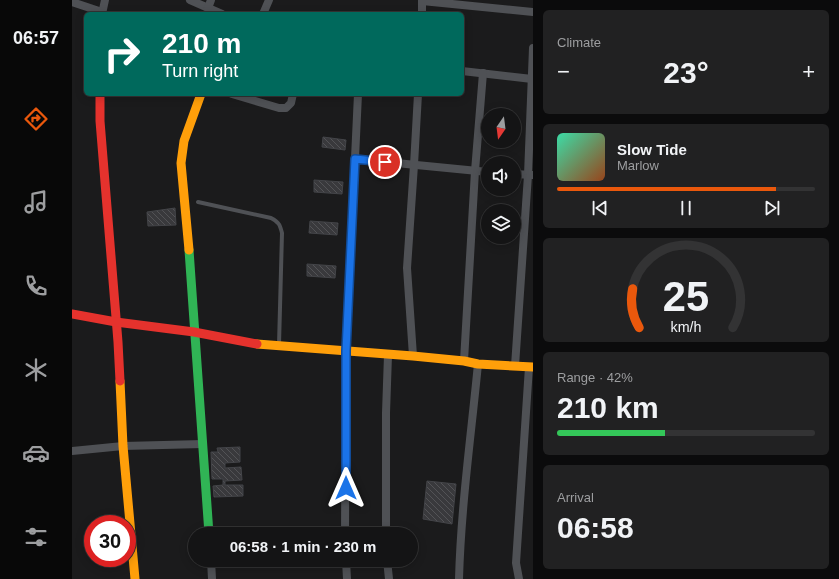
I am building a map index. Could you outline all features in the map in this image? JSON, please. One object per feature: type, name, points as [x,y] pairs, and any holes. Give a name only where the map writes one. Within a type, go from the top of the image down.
[{"type":"street","points":[[102,12],[105,0]]},
{"type":"street","points":[[190,0],[209,4],[219,12]]},
{"type":"street","points":[[264,12],[269,0]]},
{"type":"street","points":[[422,12],[422,1],[533,12]]},
{"type":"street","points":[[72,2],[99,12]]},
{"type":"street","points":[[515,366],[531,175],[533,48]]},
{"type":"street","points":[[464,71],[532,79]]},
{"type":"street","points":[[464,361],[475,171],[483,73]]},
{"type":"street","points":[[100,96],[100,122],[116,322],[123,446],[135,579]]},
{"type":"street","points":[[200,96],[184,141],[182,158],[209,527]]},
{"type":"street","points":[[239,96],[279,108],[286,108],[291,102],[292,96]]},
{"type":"street","points":[[345,527],[346,351],[358,96]]},
{"type":"street","points":[[413,356],[407,268],[418,96]]},
{"type":"street","points":[[355,159],[481,171]]},
{"type":"street","points":[[521,174],[531,175]]},
{"type":"street","points":[[72,314],[116,322],[194,332],[259,344],[413,356],[464,361],[478,364],[531,367],[516,563],[519,579]]},
{"type":"street","points":[[386,527],[386,414],[388,355]]},
{"type":"street","points":[[459,579],[465,487],[478,364]]},
{"type":"street","points":[[72,451],[123,446],[203,444]]},
{"type":"street","points":[[211,567],[212,579]]},
{"type":"street","points":[[346,567],[347,579]]},
{"type":"street","points":[[388,567],[389,579]]},
{"type":"lane","points":[[198,202],[271,218],[277,221],[280,225],[282,233],[279,345]]},
{"type":"building","points":[[323,137],[346,140],[345,150],[322,147]]},
{"type":"building","points":[[314,180],[343,182],[342,194],[314,192]]},
{"type":"building","points":[[175,208],[176,225],[148,226],[147,212]]},
{"type":"building","points":[[310,221],[338,223],[337,235],[309,233]]},
{"type":"building","points":[[307,264],[336,266],[335,278],[307,276]]},
{"type":"building","points":[[240,447],[240,462],[225,463],[225,468],[241,467],[242,480],[225,481],[225,485],[243,485],[243,496],[214,497],[213,486],[223,485],[223,479],[212,479],[211,452],[218,452],[217,448]]},
{"type":"building","points":[[427,481],[456,484],[452,524],[423,519]]},
{"type":"traffic: fast","points":[[189,250],[209,527]]},
{"type":"traffic: slow","points":[[189,250],[181,163],[184,141],[200,96]]},
{"type":"traffic: slow","points":[[257,344],[413,356],[464,361],[478,364],[533,367]]},
{"type":"traffic: slow","points":[[120,381],[123,446],[135,579]]},
{"type":"traffic: jam","points":[[100,96],[100,121],[120,381]]},
{"type":"traffic: jam","points":[[72,314],[116,322],[194,332],[257,344]]},
{"type":"route","points":[[346,488],[346,351],[355,159],[385,162]]}]
